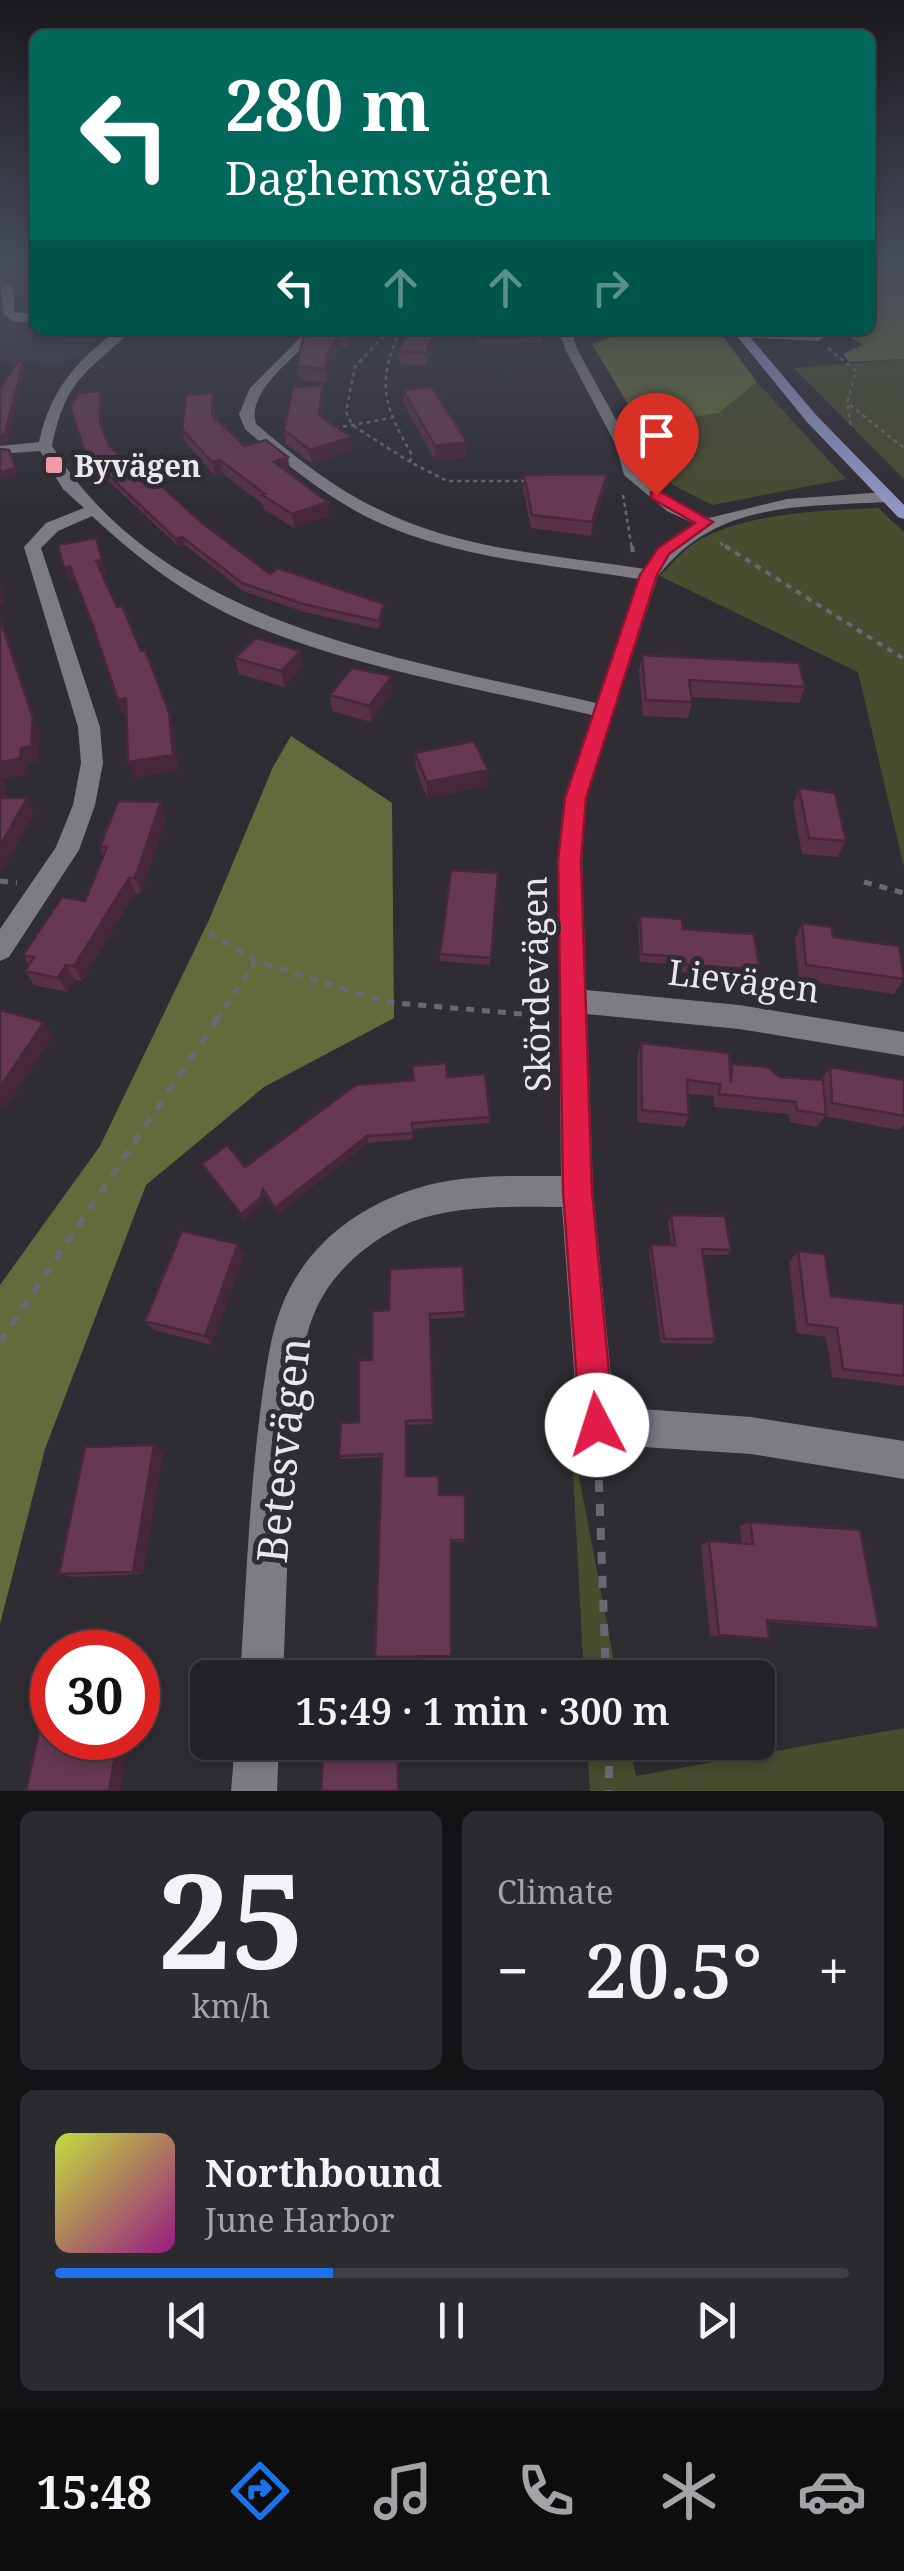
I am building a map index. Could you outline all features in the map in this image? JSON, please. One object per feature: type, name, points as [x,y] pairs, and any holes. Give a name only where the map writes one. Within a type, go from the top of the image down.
[{"type":"main road","points":[[749,344],[812,419],[904,514]]},
{"type":"street","points":[[109,344],[70,376],[53,407],[46,446],[54,465],[92,510],[185,582],[256,620],[354,652],[604,711]]},
{"type":"street","points":[[302,344],[255,391],[246,414],[250,426],[319,481],[370,512],[419,531],[648,575]]},
{"type":"street","points":[[571,344],[624,445],[625,460],[634,478],[700,526]]},
{"type":"street","points":[[0,450],[46,446]]},
{"type":"street","points":[[616,478],[634,478]]},
{"type":"street","name":"Skördevägen","points":[[597,1425],[577,1191],[568,910],[576,798],[648,575],[663,551],[700,526],[764,508],[886,497]]},
{"type":"street","points":[[0,950],[66,850],[89,786],[89,727],[32,547],[52,527],[92,510]]},
{"type":"street","name":"Lievägen","points":[[573,1010],[706,1010],[904,1044]]},
{"type":"street","name":"Betesvägen","points":[[262,1660],[277,1424],[288,1346],[300,1302],[330,1255],[368,1226],[418,1204],[485,1192],[577,1191]]},
{"type":"street","points":[[597,1425],[705,1428],[824,1443],[904,1460]]},
{"type":"street","points":[[254,1791],[256,1760]]},
{"type":"path","points":[[376,344],[356,367],[346,412],[352,425],[447,481],[526,481]]},
{"type":"path","points":[[394,344],[384,364],[385,405],[412,454],[410,462]]},
{"type":"path","points":[[826,344],[856,370],[847,403],[904,448]]},
{"type":"path","points":[[324,430],[391,418]]},
{"type":"path","points":[[634,478],[622,487],[634,555],[648,575]]},
{"type":"path","points":[[700,526],[904,659]]},
{"type":"path","points":[[632,546],[642,548]]},
{"type":"path","points":[[864,882],[904,893]]},
{"type":"path","points":[[209,932],[256,960],[385,1002],[573,1010]]},
{"type":"path","points":[[0,1342],[256,960]]},
{"type":"path","points":[[597,1425],[605,1660]]},
{"type":"path","points":[[608,1760],[609,1791]]},
{"type":"shaded area","points":[[0,344],[92,344],[63,364],[0,362]]},
{"type":"green space","points":[[592,344],[728,344],[757,382],[719,413],[693,417],[631,409]]},
{"type":"green space","points":[[904,344],[904,359],[849,362],[843,354],[863,345]]},
{"type":"green space","points":[[904,359],[904,479],[794,368]]},
{"type":"green space","points":[[757,382],[846,479],[712,505],[673,485],[643,449],[631,409],[693,417],[719,413]]},
{"type":"green space","points":[[878,508],[904,532],[904,867],[858,672],[660,576],[693,544],[725,528],[791,514]]},
{"type":"green space","points":[[291,736],[392,803],[394,1018],[264,1087],[146,1185],[45,1449],[0,1624],[0,1285],[100,1146],[209,920],[273,767]]},
{"type":"green space","points":[[571,1434],[614,1660],[583,1660]]},
{"type":"green space","points":[[904,1728],[904,1791],[590,1791],[588,1760],[633,1760],[636,1776],[725,1760],[775,1760],[775,1751]]},
{"type":"building","points":[[302,344],[334,344],[325,369],[297,366]]},
{"type":"building","points":[[402,344],[430,344],[426,353],[398,351]]},
{"type":"building","points":[[18,360],[23,362],[5,434],[0,436],[0,389]]},
{"type":"building","points":[[323,385],[319,415],[351,437],[310,450],[284,430],[293,387]]},
{"type":"building","points":[[432,387],[467,442],[435,446],[403,390]]},
{"type":"building","points":[[100,391],[100,423],[109,445],[145,483],[155,480],[202,523],[270,574],[278,568],[384,604],[379,621],[303,604],[242,583],[182,537],[176,539],[85,453],[70,406],[79,393]]},
{"type":"building","points":[[213,393],[212,415],[244,446],[266,440],[288,457],[274,462],[328,502],[292,514],[220,460],[212,462],[182,429],[186,395]]},
{"type":"building","points":[[0,449],[9,450],[16,468],[0,472]]},
{"type":"building","points":[[607,474],[592,522],[532,515],[524,475]]},
{"type":"building","points":[[96,538],[102,560],[96,561],[117,607],[122,606],[141,651],[145,650],[169,712],[173,755],[128,762],[126,698],[118,700],[70,566],[64,568],[58,545]]},
{"type":"building","points":[[0,619],[33,718],[31,746],[21,748],[20,759],[0,762]]},
{"type":"building","points":[[256,638],[301,651],[281,671],[235,658]]},
{"type":"building","points":[[642,655],[799,663],[805,687],[689,680],[692,702],[646,700]]},
{"type":"building","points":[[352,668],[392,676],[369,706],[330,695]]},
{"type":"building","points":[[474,741],[488,770],[427,782],[415,753]]},
{"type":"building","points":[[799,788],[835,793],[846,841],[809,838]]},
{"type":"building","points":[[0,798],[27,798],[0,846]]},
{"type":"building","points":[[118,801],[161,802],[135,878],[129,878],[74,966],[66,965],[58,978],[25,971],[34,957],[23,955],[62,897],[85,901],[107,847],[100,847]]},
{"type":"building","points":[[451,870],[498,873],[491,958],[440,954]]},
{"type":"building","points":[[640,916],[682,919],[683,929],[754,934],[760,970],[680,964],[679,957],[642,954]]},
{"type":"building","points":[[802,923],[832,927],[833,937],[899,946],[904,979],[806,965]]},
{"type":"building","points":[[0,1010],[44,1022],[0,1087]]},
{"type":"building","points":[[641,1043],[729,1053],[731,1083],[732,1064],[767,1067],[780,1077],[823,1080],[826,1115],[797,1110],[796,1102],[719,1094],[720,1084],[687,1080],[689,1115],[642,1110]]},
{"type":"building","points":[[446,1063],[447,1077],[485,1074],[490,1117],[412,1123],[413,1133],[367,1136],[275,1208],[263,1189],[260,1198],[241,1214],[202,1164],[227,1145],[245,1167],[356,1085],[414,1080],[412,1066]]},
{"type":"building","points":[[830,1067],[904,1080],[904,1116],[832,1103]]},
{"type":"building","points":[[671,1215],[725,1216],[731,1250],[702,1249],[715,1339],[664,1339],[651,1245],[675,1245]]},
{"type":"building","points":[[182,1231],[238,1244],[205,1336],[145,1321]]},
{"type":"building","points":[[798,1251],[825,1254],[831,1296],[904,1304],[904,1376],[843,1369],[837,1328],[807,1324]]},
{"type":"building","points":[[463,1266],[465,1312],[430,1314],[433,1420],[406,1421],[406,1476],[439,1476],[439,1495],[465,1495],[465,1540],[451,1540],[451,1656],[375,1657],[382,1454],[339,1456],[341,1423],[359,1422],[359,1360],[372,1360],[372,1311],[389,1310],[390,1269]]},
{"type":"building","points":[[154,1445],[133,1572],[59,1574],[85,1447]]},
{"type":"building","points":[[750,1522],[860,1530],[879,1628],[767,1620],[769,1639],[719,1635],[709,1541],[753,1544]]},
{"type":"building","points":[[33,1760],[114,1760],[109,1791],[26,1791]]},
{"type":"building","points":[[323,1760],[398,1760],[398,1791],[321,1791]]},
{"type":"place","name":"Byvägen","points":[[54,465]]},
{"type":"route","points":[[597,1425],[577,1191],[568,910],[570,861],[576,798],[648,575],[663,551],[705,522],[656,495]]}]
